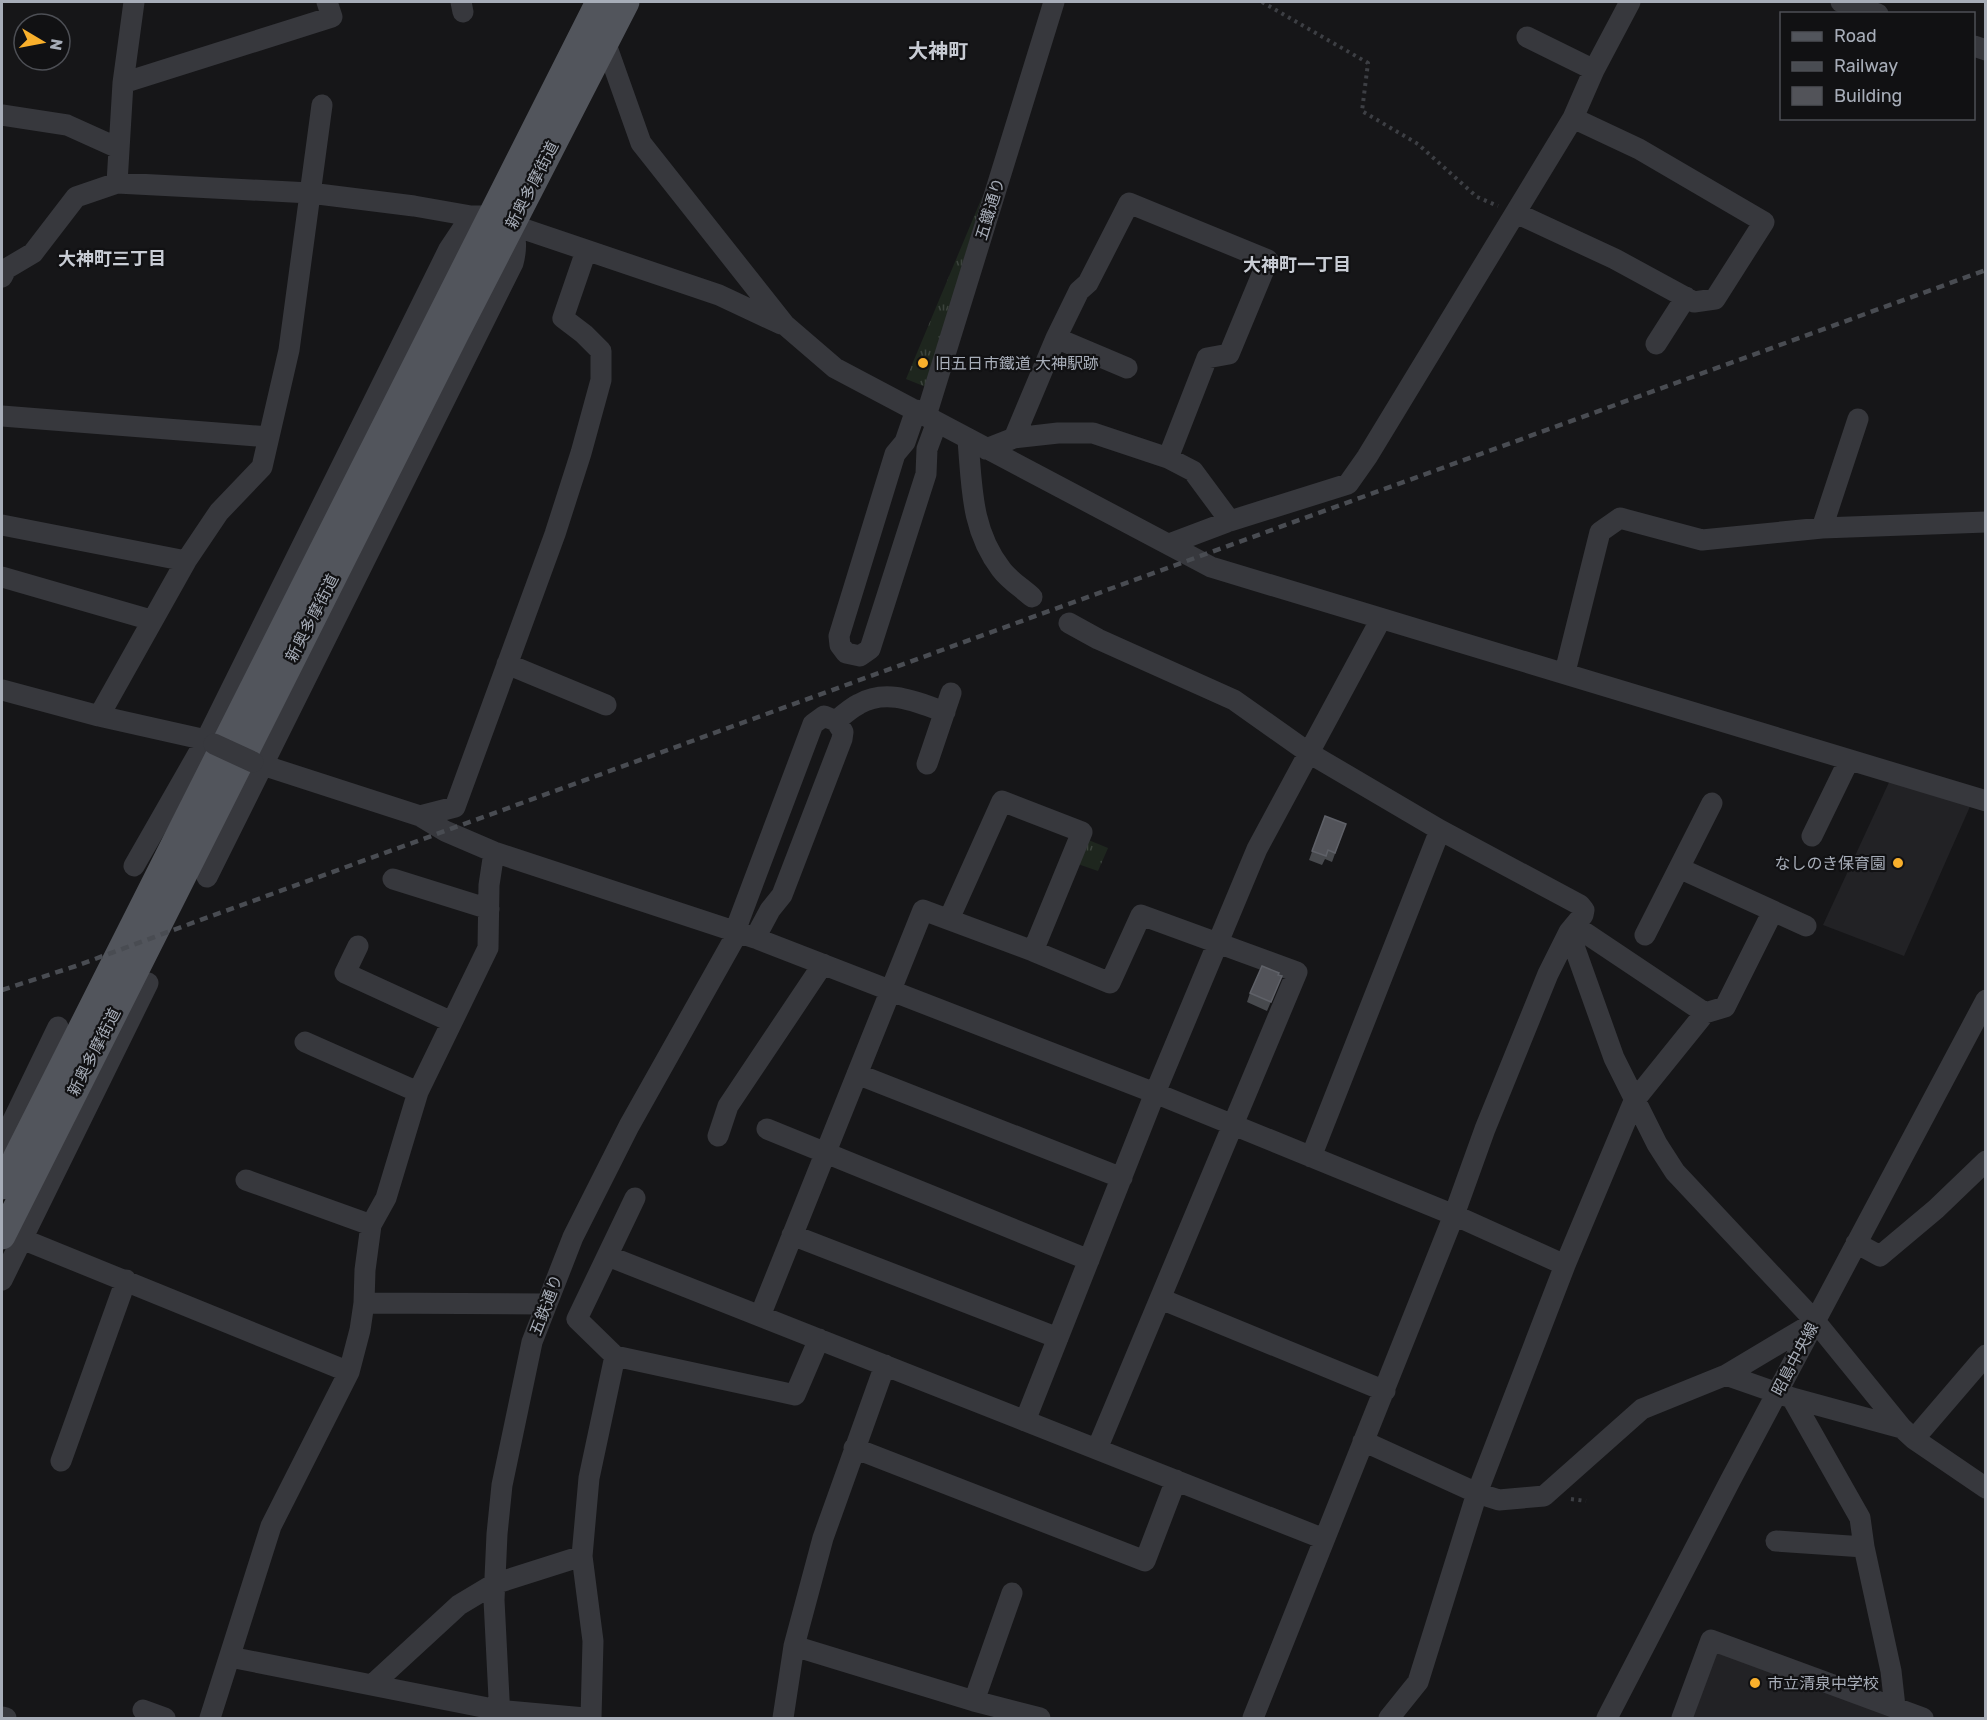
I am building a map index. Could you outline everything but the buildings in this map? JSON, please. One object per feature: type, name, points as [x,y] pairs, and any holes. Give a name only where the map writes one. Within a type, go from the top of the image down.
[{"type":"main road","name":"新奥多摩街道","points":[[2,1186],[492,219],[605,44],[626,2]]},
{"type":"main road","name":"新奥多摩街道","points":[[11,1241],[492,219],[597,3]]},
{"type":"street","points":[[117,183],[123,83],[134,2]]},
{"type":"street","points":[[123,83],[332,17],[327,2]]},
{"type":"street","name":"五鐵通り","points":[[926,416],[1054,2]]},
{"type":"street","points":[[1169,544],[1230,521],[1347,484],[1367,457],[1573,118],[1594,70],[1630,2]]},
{"type":"street","points":[[1841,2],[1872,12]]},
{"type":"street","points":[[597,3],[605,44],[641,144],[785,325],[835,368],[1211,567],[1986,801]]},
{"type":"street","points":[[1527,37],[1594,70]]},
{"type":"street","points":[[99,717],[151,620],[186,561],[219,512],[262,467],[289,350],[322,105]]},
{"type":"street","points":[[2,115],[67,125],[118,148]]},
{"type":"street","points":[[1516,213],[1615,259],[1694,302],[1715,299],[1764,222],[1639,149],[1573,118]]},
{"type":"street","points":[[3,271],[33,253],[76,196],[117,183],[310,193],[414,206],[492,219],[719,294],[785,325]]},
{"type":"street","points":[[1014,438],[1056,338],[1079,291],[1088,283],[1130,203],[1268,260],[1229,354],[1207,358],[1168,458]]},
{"type":"street","points":[[134,866],[210,742],[444,260],[492,219]]},
{"type":"street","points":[[207,878],[257,764],[429,435],[513,263],[517,250],[516,238],[492,219]]},
{"type":"street","points":[[420,816],[455,807],[555,534],[581,453],[601,380],[601,351],[584,334],[562,318],[586,251]]},
{"type":"street","points":[[1656,344],[1686,297]]},
{"type":"street","points":[[1056,338],[1127,368]]},
{"type":"street","points":[[2,416],[269,437]]},
{"type":"street","points":[[926,416],[926,474],[870,649],[860,656],[846,653],[840,645],[838,636],[896,454],[926,416]]},
{"type":"street","points":[[1822,528],[1858,419]]},
{"type":"street","points":[[977,445],[1058,433],[1093,433],[1168,458],[1193,471],[1230,521]]},
{"type":"street","points":[[977,445],[974,510],[982,537],[1002,570],[1032,597]]},
{"type":"street","points":[[1564,672],[1600,532],[1620,518],[1702,540],[1822,528],[1986,522]]},
{"type":"street","points":[[2,525],[186,561]]},
{"type":"street","points":[[2,577],[151,620]]},
{"type":"street","points":[[1025,1420],[1155,1093],[1257,849],[1381,619]]},
{"type":"street","points":[[1069,623],[1098,639],[1234,699],[1309,753],[1440,830],[1580,905],[1584,910],[1548,974],[1253,1719]]},
{"type":"street","points":[[507,664],[606,705]]},
{"type":"street","points":[[2,690],[99,717],[210,742],[257,764],[420,816],[445,831],[494,852],[742,933],[1155,1093],[1454,1215],[1565,1265]]},
{"type":"street","points":[[836,721],[859,704],[879,695],[948,702],[927,764]]},
{"type":"street","points":[[824,716],[836,721],[843,732],[842,739],[782,895],[770,910],[742,933],[813,724],[824,716]]},
{"type":"street","points":[[1812,836],[1849,760]]},
{"type":"street","points":[[949,919],[1002,801],[1082,832],[1033,951]]},
{"type":"street","points":[[1645,935],[1712,803]]},
{"type":"street","points":[[1311,1157],[1440,830]]},
{"type":"street","points":[[210,1719],[271,1526],[349,1372],[360,1330],[371,1225],[386,1198],[418,1092],[488,948],[489,885],[494,852]]},
{"type":"street","points":[[1679,868],[1806,926]]},
{"type":"street","points":[[393,879],[489,909]]},
{"type":"street","points":[[760,1316],[923,910],[1033,951],[1110,983],[1141,915],[1297,972],[1097,1449]]},
{"type":"street","points":[[1389,1719],[1418,1682],[1477,1493],[1565,1265],[1634,1101],[1705,1013],[1725,1007],[1773,911]]},
{"type":"street","points":[[1572,929],[1705,1013]]},
{"type":"street","points":[[1572,929],[1614,1058],[1657,1144],[1675,1172],[1815,1321],[1908,1433],[1986,1488]]},
{"type":"street","name":"五鉄通り","points":[[499,1714],[494,1584],[502,1485],[532,1342],[545,1304],[573,1238],[629,1126],[742,933]]},
{"type":"street","points":[[358,945],[345,973],[452,1022]]},
{"type":"street","points":[[718,1136],[728,1106],[823,964]]},
{"type":"street","points":[[2,1280],[11,1241],[148,983]]},
{"type":"street","name":"昭島中央線","points":[[1607,1719],[1784,1395],[1815,1321],[1986,1000]]},
{"type":"street","points":[[2,1143],[58,1027]]},
{"type":"street","points":[[305,1042],[418,1092]]},
{"type":"street","points":[[857,1074],[1122,1178]]},
{"type":"street","points":[[767,1129],[1089,1260]]},
{"type":"street","points":[[1856,1243],[1880,1256],[1936,1209],[1986,1161]]},
{"type":"street","points":[[246,1180],[371,1225]]},
{"type":"street","points":[[635,1198],[577,1319],[615,1356],[795,1395],[819,1339]]},
{"type":"street","points":[[792,1235],[1058,1338]]},
{"type":"street","points":[[11,1241],[126,1280],[349,1372]]},
{"type":"street","points":[[608,1256],[1324,1539]]},
{"type":"street","points":[[61,1461],[126,1280]]},
{"type":"street","points":[[1161,1299],[1384,1391]]},
{"type":"street","points":[[364,1303],[545,1304]]},
{"type":"street","points":[[1363,1441],[1477,1493],[1499,1500],[1544,1496],[1642,1409],[1726,1375],[1815,1321]]},
{"type":"street","points":[[1908,1433],[1986,1354]]},
{"type":"street","points":[[591,1719],[592,1641],[582,1556],[589,1478],[615,1356]]},
{"type":"street","points":[[783,1719],[794,1646],[823,1538],[885,1365]]},
{"type":"street","points":[[1726,1375],[1908,1433]]},
{"type":"street","points":[[1784,1395],[1860,1518],[1864,1547],[1891,1671],[1894,1707]]},
{"type":"street","points":[[854,1448],[1145,1561],[1176,1480]]},
{"type":"street","points":[[1776,1541],[1864,1547]]},
{"type":"street","points":[[372,1685],[459,1605],[494,1584],[582,1556]]},
{"type":"street","points":[[974,1701],[1012,1593]]},
{"type":"street","points":[[1682,1719],[1711,1640],[1923,1719]]},
{"type":"street","points":[[794,1646],[1040,1719]]},
{"type":"street","points":[[230,1657],[372,1685],[499,1714],[585,1719]]},
{"type":"street","points":[[143,1710],[165,1719]]},
{"type":"street","points":[[2,1717],[6,1719]]},
{"type":"path","points":[[1262,2],[1368,63],[1362,111],[1418,144],[1477,197],[1516,213]]},
{"type":"shaded area","name":"なしのき保育園","points":[[1891,778],[1972,802],[1904,956],[1823,925]]},
{"type":"shaded area","name":"市立清泉中学校","points":[[1714,1648],[1902,1718],[1688,1718]]},
{"type":"green space","points":[[983,195],[926,387],[906,379]]},
{"type":"green space","points":[[1086,839],[1108,848],[1098,871],[1075,863]]},
{"type":"railway","points":[[2,990],[76,966],[1986,270]]},
{"type":"place","name":"旧五日市鐵道 大神駅跡","points":[[923,363]]},
{"type":"place","name":"なしのき保育園","points":[[1898,863]]},
{"type":"place","name":"市立清泉中学校","points":[[1755,1683]]},
{"type":"district","name":"大神町","points":[[938,51]]},
{"type":"district","name":"大神町三丁目","points":[[112,259]]},
{"type":"district","name":"大神町一丁目","points":[[1297,265]]}]
